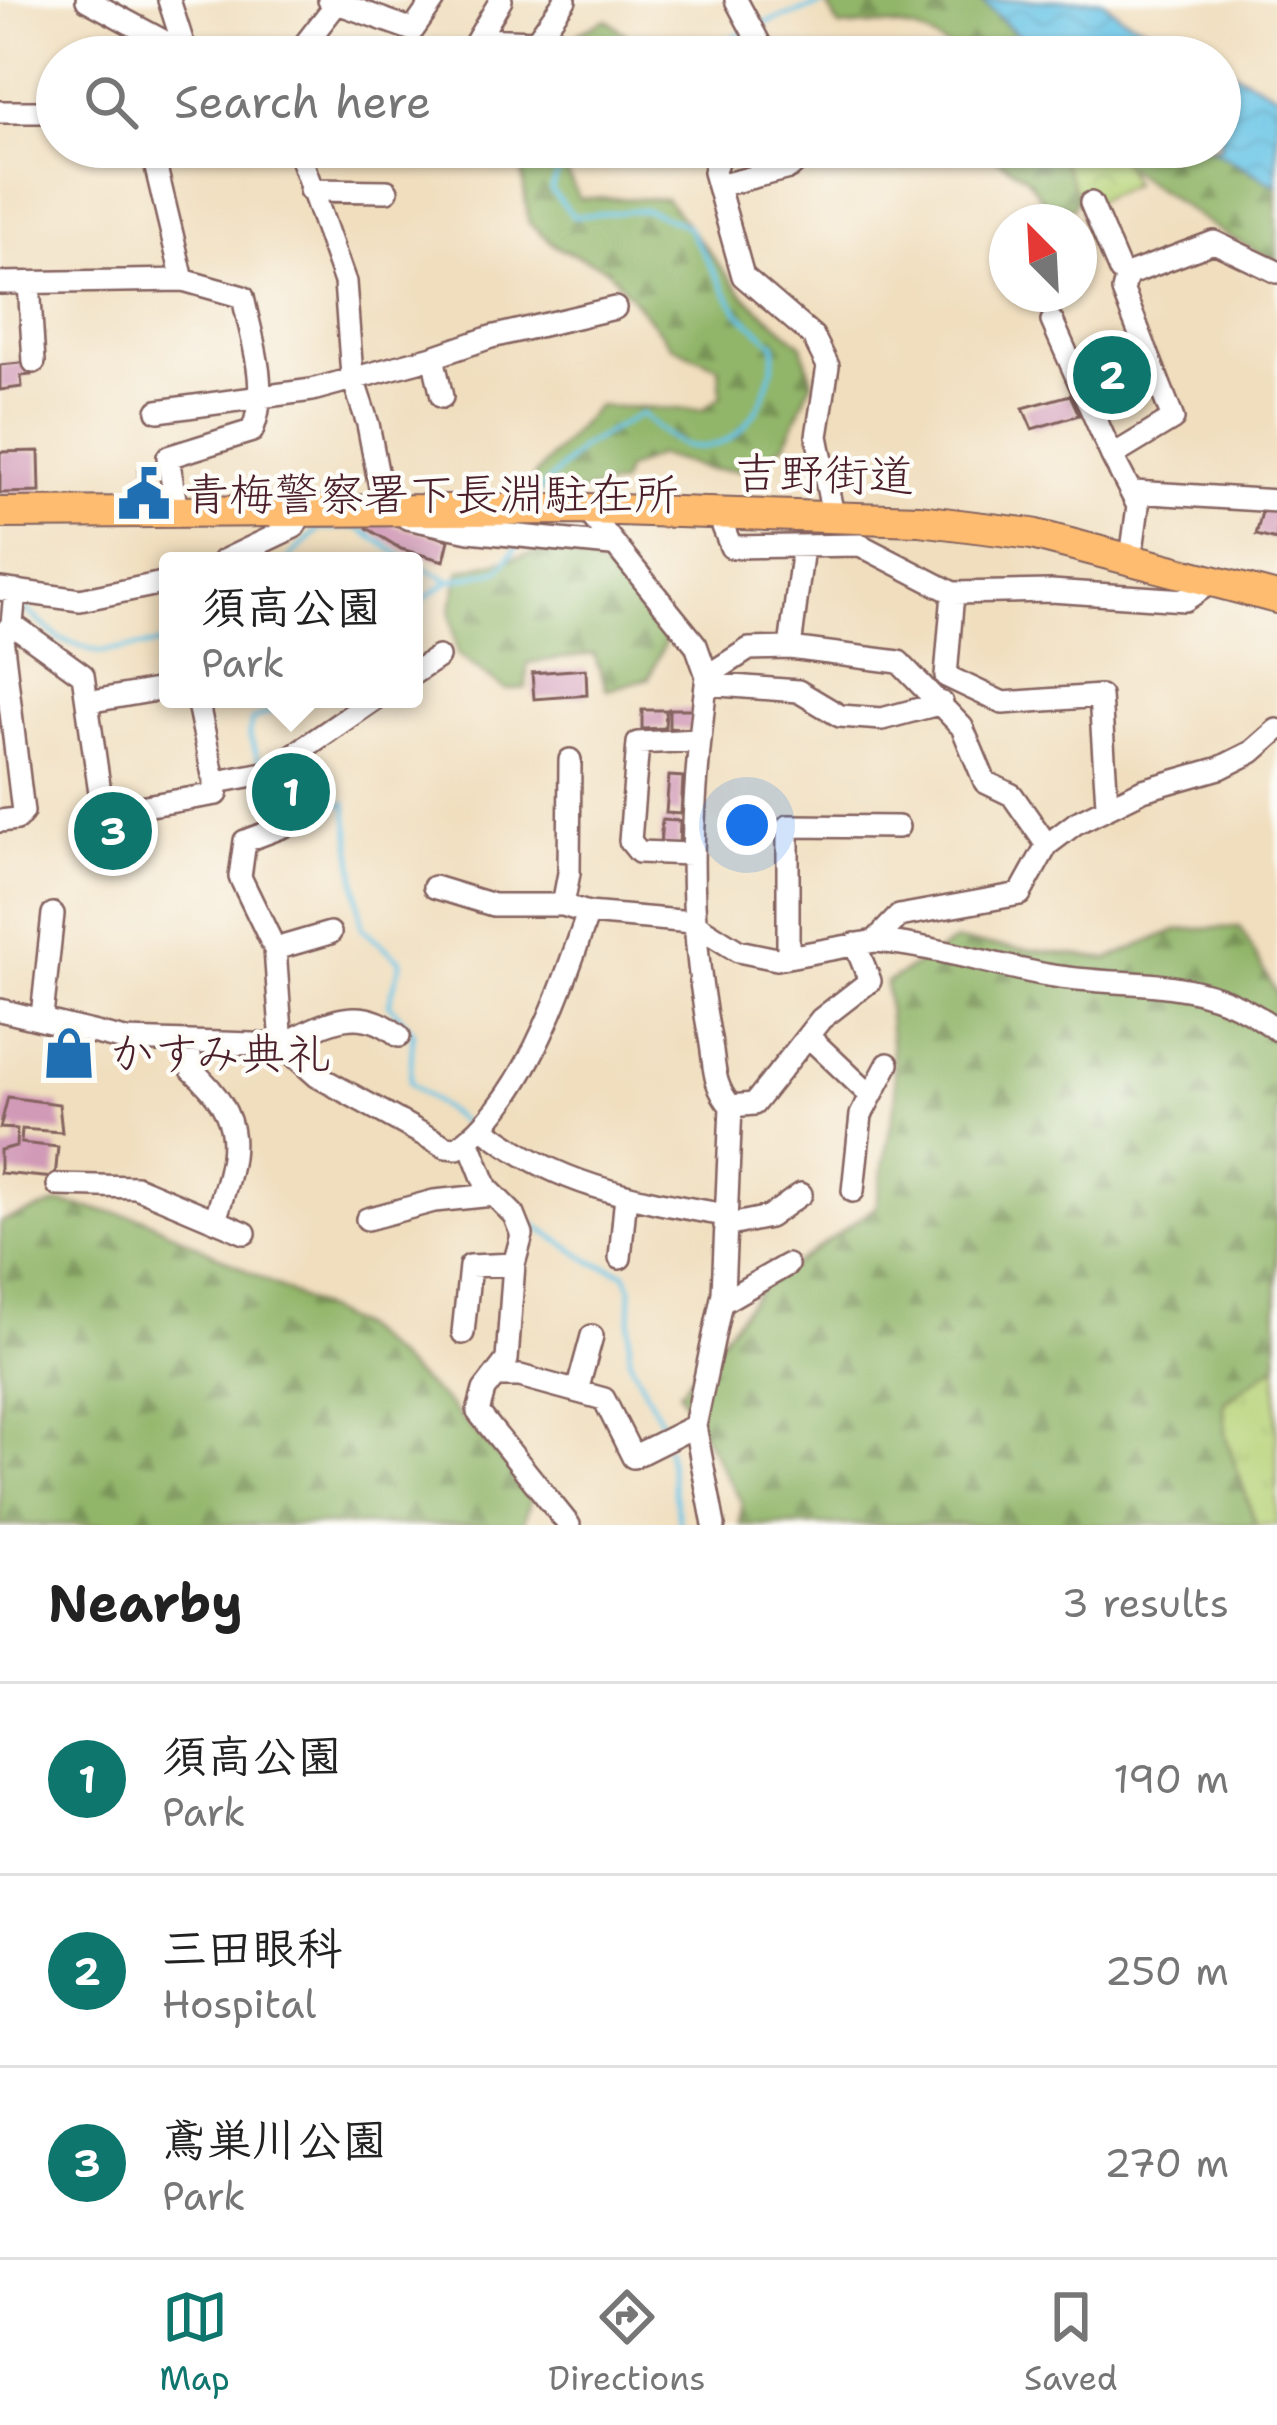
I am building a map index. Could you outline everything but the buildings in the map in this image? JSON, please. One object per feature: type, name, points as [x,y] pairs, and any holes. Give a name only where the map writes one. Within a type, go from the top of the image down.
[{"type":"highway","name":"吉野街道","points":[[0,513],[387,508],[523,523],[586,509],[961,523],[1131,558],[1277,598]]},
{"type":"street","points":[[88,0],[155,36]]},
{"type":"street","points":[[169,0],[183,36]]},
{"type":"street","points":[[314,36],[333,2],[413,29],[434,0]]},
{"type":"street","points":[[480,36],[501,0]]},
{"type":"street","points":[[540,36],[565,0]]},
{"type":"street","points":[[0,112],[36,112]]},
{"type":"street","points":[[156,168],[183,280]]},
{"type":"street","points":[[303,168],[345,282],[352,376],[387,508]]},
{"type":"street","points":[[715,168],[743,276],[823,349],[828,377],[817,436],[834,520]]},
{"type":"street","points":[[718,186],[789,168]]},
{"type":"street","points":[[310,190],[387,191]]},
{"type":"street","points":[[1091,203],[1120,271],[1127,274],[1214,242],[1277,272]]},
{"type":"street","points":[[1112,456],[1173,419],[1123,291],[1127,274]]},
{"type":"street","points":[[0,283],[183,280],[243,297],[263,397],[252,430],[168,457],[177,511]]},
{"type":"street","points":[[29,283],[34,362]]},
{"type":"street","points":[[158,411],[312,390],[615,308]]},
{"type":"street","points":[[1052,321],[1112,456],[1134,492],[1138,506],[1131,558]]},
{"type":"street","points":[[433,357],[442,398]]},
{"type":"street","points":[[1134,492],[1277,501]]},
{"type":"street","points":[[586,509],[695,645],[706,680],[691,854],[692,922],[715,1083],[731,1106],[721,1303],[695,1426],[714,1525]]},
{"type":"street","points":[[241,552],[294,526],[304,510]]},
{"type":"street","points":[[719,517],[731,547],[860,545],[953,593],[1051,591],[1185,600],[1214,580]]},
{"type":"street","points":[[523,523],[611,545]]},
{"type":"street","points":[[790,648],[803,547]]},
{"type":"street","points":[[11,604],[80,600],[159,584]]},
{"type":"street","points":[[942,703],[953,593]]},
{"type":"street","points":[[11,604],[78,668],[103,813],[217,794],[199,708]]},
{"type":"street","points":[[0,821],[23,812],[2,637],[11,604]]},
{"type":"street","points":[[706,680],[748,649],[790,648],[899,662],[962,727],[985,782],[1012,795],[1047,845]]},
{"type":"street","points":[[423,667],[438,657]]},
{"type":"street","points":[[946,676],[1003,703],[1100,696],[1106,804]]},
{"type":"street","points":[[706,680],[798,692],[840,716],[882,719],[942,703]]},
{"type":"street","points":[[86,702],[159,690]]},
{"type":"street","points":[[217,782],[263,774],[362,708]]},
{"type":"street","points":[[865,943],[899,916],[1020,894],[1047,845],[1106,804],[1220,768],[1252,752],[1274,731]]},
{"type":"street","points":[[691,854],[639,852],[630,841],[638,743],[698,740]]},
{"type":"street","points":[[563,905],[569,873],[570,760]]},
{"type":"street","points":[[290,824],[245,841],[240,877],[275,949],[282,1045],[317,1076],[446,1148],[477,1132],[553,1014],[588,913]]},
{"type":"street","points":[[788,957],[788,826],[898,827]]},
{"type":"street","points":[[434,887],[493,905],[563,905],[588,913],[692,922],[738,952],[788,957],[865,943],[996,960],[1050,975],[1198,989],[1232,1000],[1277,1030]]},
{"type":"street","points":[[42,1016],[53,914]]},
{"type":"street","points":[[275,949],[331,933]]},
{"type":"street","points":[[731,1106],[754,1104],[811,1039],[821,1019],[870,981],[865,943]]},
{"type":"street","points":[[0,1010],[42,1016],[125,1040],[282,1045],[338,1016],[381,1020],[399,1036]]},
{"type":"street","points":[[811,1039],[871,1096]]},
{"type":"street","points":[[188,1042],[192,1070],[219,1095],[238,1148],[214,1220]]},
{"type":"street","points":[[853,1191],[861,1115],[888,1064]]},
{"type":"street","points":[[477,1132],[493,1195],[514,1216],[522,1235],[514,1264],[506,1360],[484,1390],[478,1412],[569,1525]]},
{"type":"street","points":[[477,1132],[532,1166],[725,1220],[769,1217],[801,1194]]},
{"type":"street","points":[[58,1186],[136,1187],[245,1233]]},
{"type":"street","points":[[368,1219],[434,1201],[493,1195]]},
{"type":"street","points":[[620,1258],[626,1195]]},
{"type":"street","points":[[463,1333],[470,1266],[514,1264]]},
{"type":"street","points":[[721,1303],[787,1265]]},
{"type":"street","points":[[577,1391],[592,1336]]},
{"type":"street","points":[[497,1376],[604,1400],[633,1457],[695,1426]]},
{"type":"green space","points":[[825,0],[981,0],[1019,36],[929,36],[903,27],[839,27]]},
{"type":"green space","points":[[606,19],[628,36],[577,36]]},
{"type":"green space","points":[[1241,166],[1277,186],[1277,261],[1224,234],[1127,168]]},
{"type":"green space","points":[[525,168],[572,168],[567,173],[579,198],[666,199],[745,297],[802,345],[812,382],[785,444],[746,470],[710,470],[658,455],[626,470],[621,484],[577,493],[528,491],[535,475],[597,406],[703,410],[721,396],[719,367],[672,346],[608,269],[557,247],[529,223]]},
{"type":"green space","points":[[1011,168],[1091,168],[1075,204],[1044,202],[1026,177]]},
{"type":"green space","points":[[1065,168],[1126,168],[1133,184],[1082,204]]},
{"type":"green space","points":[[550,549],[618,572],[667,638],[649,678],[607,690],[594,654],[527,663],[526,688],[506,690],[457,654],[450,611],[460,571]]},
{"type":"green space","points":[[1240,927],[1277,994],[1277,1364],[1224,1402],[1225,1434],[1256,1525],[740,1525],[742,1503],[679,1392],[762,1287],[876,1207],[896,1096],[886,983],[955,941],[1108,959],[1176,930]]},
{"type":"green space","points":[[60,1203],[143,1218],[360,1328],[447,1403],[532,1493],[523,1525],[0,1525],[0,1222]]},
{"type":"green space","points":[[1277,1351],[1277,1525],[1247,1525],[1204,1425]]},
{"type":"water","points":[[981,0],[1102,0],[1120,15],[1162,36],[1019,36]]},
{"type":"water","points":[[1241,76],[1277,94],[1277,186],[1241,166]]},
{"type":"waterway","points":[[759,25],[835,0]]},
{"type":"waterway","points":[[735,36],[743,32]]},
{"type":"waterway","points":[[535,495],[583,446],[641,414],[688,446],[725,441],[740,431],[762,400],[775,345],[738,312],[687,226],[647,210],[573,216],[551,190],[560,168]]},
{"type":"waterway","points":[[295,552],[319,529],[357,527],[396,552]]},
{"type":"waterway","points":[[423,599],[450,581],[499,570],[518,545]]},
{"type":"waterway","points":[[423,568],[450,581]]},
{"type":"waterway","points":[[24,608],[60,639],[98,652],[159,644]]},
{"type":"waterway","points":[[260,764],[249,734],[252,720],[278,708]]},
{"type":"waterway","points":[[265,780],[278,816],[346,803],[362,928],[401,961],[389,1004],[413,1031],[410,1083],[471,1129]]},
{"type":"waterway","points":[[525,1219],[594,1263],[625,1273],[631,1288],[629,1358],[666,1431]]},
{"type":"waterway","points":[[667,1448],[680,1525]]},
{"type":"place","name":"三田眼科","points":[[1112,375]]},
{"type":"place","name":"青梅警察署下長淵駐在所","points":[[144,494]]},
{"type":"place","name":"須高公園","points":[[291,792]]},
{"type":"place","name":"鳶巣川公園","points":[[113,831]]},
{"type":"place","name":"かすみ典礼","points":[[69,1053]]}]
